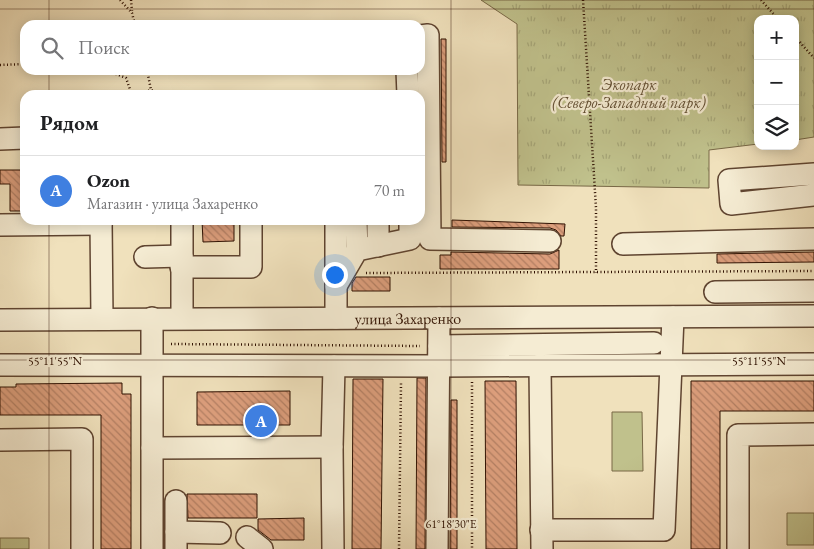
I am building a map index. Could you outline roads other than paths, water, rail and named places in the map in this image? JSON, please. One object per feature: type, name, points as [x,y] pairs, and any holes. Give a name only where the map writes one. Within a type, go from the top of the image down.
[{"type":"street","points":[[425,35],[428,35],[425,90]]},
{"type":"street","points":[[407,75],[408,90]]},
{"type":"street","points":[[0,139],[20,138]]},
{"type":"street","points":[[814,174],[729,180],[731,204],[814,195]]},
{"type":"street","points":[[0,225],[20,224]]},
{"type":"street","points":[[101,225],[102,318]]},
{"type":"street","points":[[182,225],[182,318]]},
{"type":"street","points":[[145,257],[182,262],[251,267],[251,225]]},
{"type":"street","points":[[336,225],[336,318]]},
{"type":"street","points":[[336,286],[357,250],[356,225]]},
{"type":"street","points":[[378,225],[378,246]]},
{"type":"street","points":[[357,250],[378,246],[416,233],[550,241]]},
{"type":"street","points":[[623,244],[814,240]]},
{"type":"street","points":[[716,292],[814,292]]},
{"type":"street","name":"улица Захаренко","points":[[0,320],[814,316]]},
{"type":"street","points":[[540,365],[541,539],[664,530],[673,317]]},
{"type":"street","points":[[152,318],[152,549]]},
{"type":"street","points":[[437,549],[439,318]]},
{"type":"street","points":[[0,365],[401,366],[439,356],[654,343]]},
{"type":"street","points":[[439,356],[472,366],[814,364]]},
{"type":"street","points":[[333,549],[332,447],[334,366]]},
{"type":"street","points":[[738,549],[738,434],[814,434]]},
{"type":"street","points":[[0,440],[82,439],[82,549]]},
{"type":"street","points":[[152,448],[332,447]]},
{"type":"street","points":[[176,501],[176,540],[220,534]]},
{"type":"place","name":"Ozon","points":[[261,421]]},
{"type":"park label","name":"Экопарк (Северо-Западный парк)","points":[[629,93]]}]
